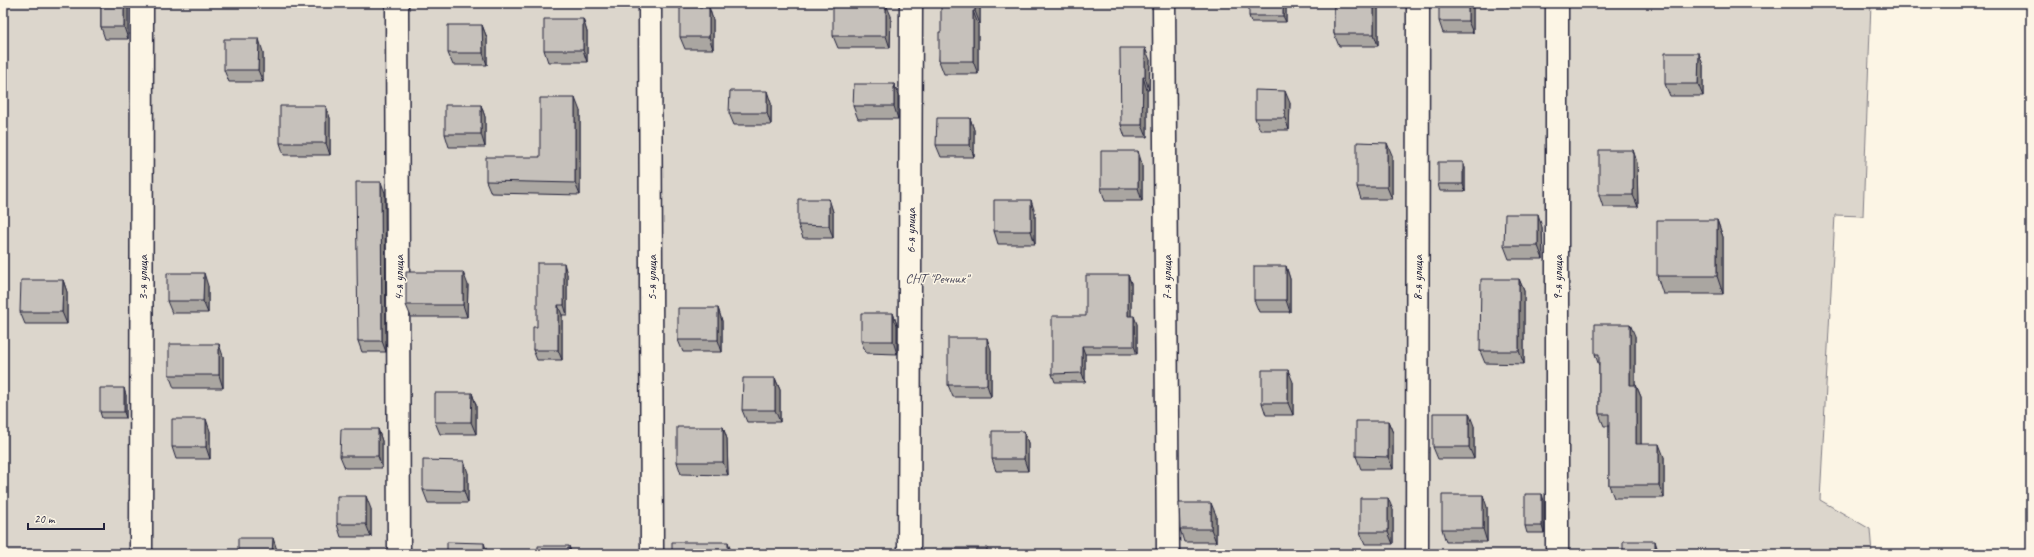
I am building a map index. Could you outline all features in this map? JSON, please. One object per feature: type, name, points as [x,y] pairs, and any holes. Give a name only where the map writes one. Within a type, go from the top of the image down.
[{"type":"street","name":"3-я улица","points":[[141,554],[142,3]]},
{"type":"street","name":"4-я улица","points":[[397,3],[399,554]]},
{"type":"street","name":"5-я улица","points":[[650,3],[652,554]]},
{"type":"street","name":"6-я улица","points":[[909,554],[911,3]]},
{"type":"street","name":"7-я улица","points":[[1164,3],[1168,554]]},
{"type":"street","name":"8-я улица","points":[[1417,554],[1418,3]]},
{"type":"street","name":"9-я улица","points":[[1557,3],[1557,554]]},
{"type":"green space","name":"СНТ \"Речник\"","points":[[3,3],[1871,3],[1863,216],[1835,215],[1820,500],[1870,529],[1872,554],[3,554]]},
{"type":"building","points":[[101,3],[124,3],[124,27],[101,27]]},
{"type":"building","points":[[941,3],[975,3],[975,11],[973,11],[973,61],[939,61]]},
{"type":"building","points":[[1249,3],[1283,3],[1283,16],[1249,16]]},
{"type":"building","points":[[1334,3],[1374,3],[1374,34],[1334,34]]},
{"type":"building","points":[[1439,3],[1468,3],[1468,21],[1439,21]]},
{"type":"building","points":[[833,4],[886,4],[886,36],[833,36]]},
{"type":"building","points":[[680,7],[709,7],[709,37],[680,37]]},
{"type":"building","points":[[544,19],[583,19],[583,50],[544,50]]},
{"type":"building","points":[[448,25],[482,25],[483,53],[448,53]]},
{"type":"building","points":[[224,39],[259,39],[258,70],[224,70]]},
{"type":"building","points":[[1120,48],[1145,48],[1142,125],[1121,125]]},
{"type":"building","points":[[1665,53],[1699,53],[1698,84],[1665,84]]},
{"type":"building","points":[[854,84],[894,84],[894,106],[853,106]]},
{"type":"building","points":[[1255,90],[1285,91],[1285,118],[1255,118]]},
{"type":"building","points":[[730,91],[767,91],[767,113],[729,113]]},
{"type":"building","points":[[540,98],[575,98],[575,183],[486,181],[486,157],[540,157]]},
{"type":"building","points":[[445,105],[481,105],[481,134],[445,134]]},
{"type":"building","points":[[280,106],[326,106],[326,143],[280,143]]},
{"type":"building","points":[[937,118],[970,118],[970,145],[936,145]]},
{"type":"building","points":[[1357,142],[1387,143],[1387,187],[1357,187]]},
{"type":"building","points":[[1599,150],[1633,150],[1633,195],[1599,195]]},
{"type":"building","points":[[1101,151],[1138,151],[1138,188],[1101,188]]},
{"type":"building","points":[[1438,162],[1463,162],[1463,184],[1438,184]]},
{"type":"building","points":[[356,182],[381,182],[382,341],[358,341]]},
{"type":"building","points":[[798,199],[829,199],[829,226],[798,225]]},
{"type":"building","points":[[994,200],[1031,200],[1031,231],[994,231]]},
{"type":"building","points":[[1505,214],[1538,214],[1538,246],[1504,246]]},
{"type":"building","points":[[1657,220],[1717,220],[1717,276],[1657,276]]},
{"type":"building","points":[[537,263],[564,263],[564,305],[558,305],[558,350],[533,350],[533,327],[537,327]]},
{"type":"building","points":[[1254,266],[1286,266],[1286,300],[1254,300]]},
{"type":"building","points":[[406,272],[463,272],[463,305],[406,305]]},
{"type":"building","points":[[167,273],[204,273],[203,301],[167,301]]},
{"type":"building","points":[[1086,275],[1128,275],[1128,316],[1134,316],[1134,346],[1082,346],[1082,373],[1052,374],[1052,316],[1086,316]]},
{"type":"building","points":[[1481,279],[1519,279],[1519,351],[1480,351]]},
{"type":"building","points":[[21,280],[63,280],[62,312],[20,312]]},
{"type":"building","points":[[678,308],[718,308],[718,340],[678,340]]},
{"type":"building","points":[[861,313],[893,313],[893,341],[861,341]]},
{"type":"building","points":[[1595,324],[1630,324],[1630,385],[1636,385],[1636,444],[1659,444],[1659,485],[1609,485],[1609,414],[1599,414],[1599,354],[1595,354]]},
{"type":"building","points":[[948,338],[987,338],[987,385],[948,385]]},
{"type":"building","points":[[169,344],[219,344],[219,375],[169,375]]},
{"type":"building","points":[[1262,370],[1288,370],[1288,403],[1262,403]]},
{"type":"building","points":[[743,378],[775,378],[775,410],[742,410]]},
{"type":"building","points":[[100,388],[124,388],[124,412],[100,412]]},
{"type":"building","points":[[435,393],[472,393],[471,422],[435,422]]},
{"type":"building","points":[[1433,413],[1469,413],[1469,447],[1433,447]]},
{"type":"building","points":[[172,419],[206,419],[206,447],[172,447]]},
{"type":"building","points":[[1356,421],[1388,421],[1388,457],[1356,456]]},
{"type":"building","points":[[677,427],[723,427],[723,462],[677,462]]},
{"type":"building","points":[[341,429],[378,429],[378,456],[340,456]]},
{"type":"building","points":[[992,431],[1024,431],[1024,459],[992,459]]},
{"type":"building","points":[[423,460],[464,461],[464,491],[423,490]]},
{"type":"building","points":[[1525,494],[1542,494],[1542,526],[1525,526]]},
{"type":"building","points":[[1442,495],[1483,495],[1483,529],[1442,529]]},
{"type":"building","points":[[337,496],[366,496],[366,524],[337,524]]},
{"type":"building","points":[[1360,498],[1388,498],[1388,532],[1360,532]]},
{"type":"building","points":[[1179,503],[1211,503],[1211,529],[1180,529]]},
{"type":"building","points":[[238,538],[273,538],[272,554],[238,554]]},
{"type":"building","points":[[1623,541],[1655,541],[1655,554],[1623,554]]},
{"type":"building","points":[[447,542],[484,543],[484,554],[447,554]]},
{"type":"building","points":[[672,542],[728,542],[728,554],[672,554]]},
{"type":"building","points":[[538,546],[569,546],[569,554],[538,554]]},
{"type":"building","points":[[942,548],[987,548],[987,554],[942,554]]}]
